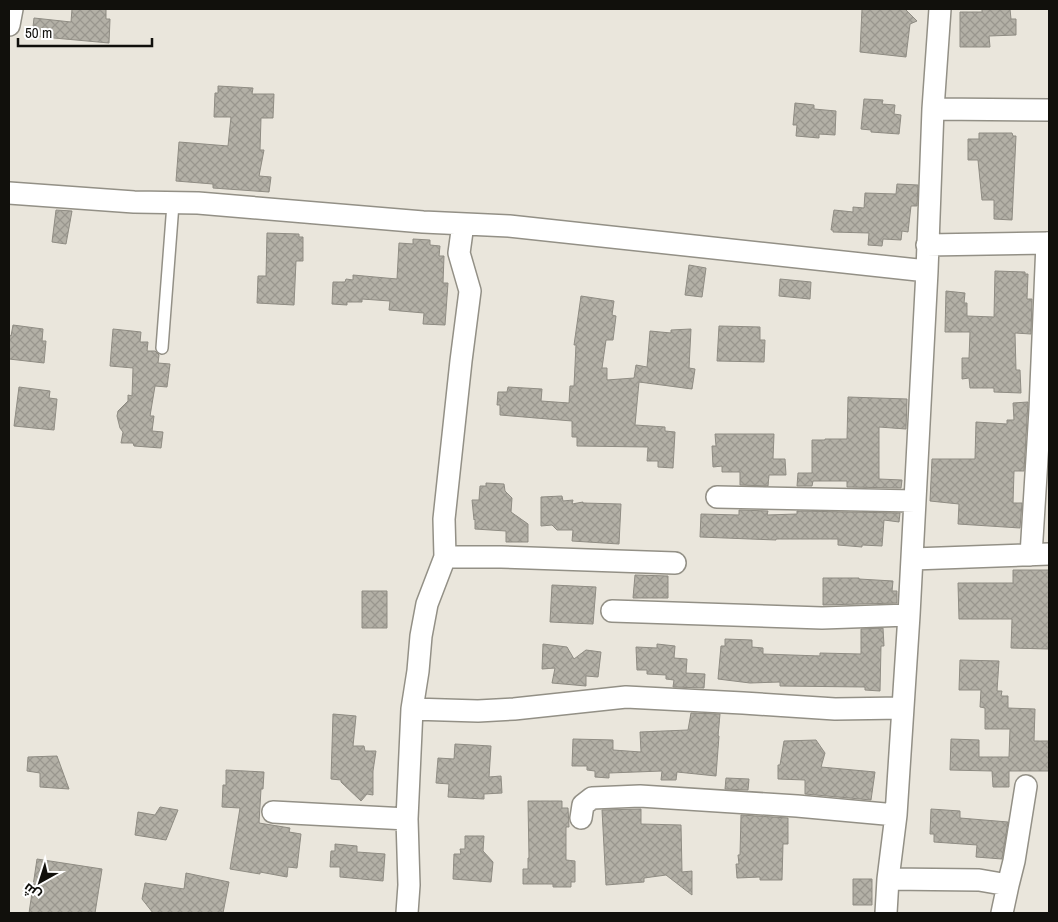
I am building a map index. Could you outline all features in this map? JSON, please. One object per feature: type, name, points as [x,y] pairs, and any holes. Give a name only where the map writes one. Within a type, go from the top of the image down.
[{"type":"street","points":[[9,26],[12,9]]},
{"type":"street","points":[[886,913],[896,815],[913,559],[933,109],[940,9]]},
{"type":"street","points":[[933,109],[1049,110]]},
{"type":"street","points":[[9,193],[124,202],[208,204],[509,226],[927,271]]},
{"type":"street","points":[[407,913],[409,885],[407,820],[412,709],[427,604],[445,557],[444,519],[470,291],[459,254],[463,224]]},
{"type":"street","points":[[913,559],[1040,554],[1040,410],[1048,243],[927,245]]},
{"type":"street","points":[[717,497],[915,501]]},
{"type":"street","points":[[445,557],[675,562]]},
{"type":"street","points":[[612,610],[822,618],[909,615]]},
{"type":"street","points":[[412,709],[478,711],[514,709],[626,697],[834,709],[903,708]]},
{"type":"street","points":[[1002,913],[1014,861],[1026,786]]},
{"type":"street","points":[[581,818],[583,805],[592,798],[640,796],[896,815]]},
{"type":"street","points":[[273,812],[407,820]]},
{"type":"street","points":[[888,880],[979,880],[1008,885]]},
{"type":"lane","points":[[162,348],[173,204]]},
{"type":"building","points":[[72,9],[106,9],[106,19],[110,19],[109,43],[32,36],[34,18],[71,22]]},
{"type":"building","points":[[862,9],[905,9],[917,21],[910,24],[906,57],[860,52]]},
{"type":"building","points":[[982,9],[1010,9],[1011,19],[1016,19],[1016,35],[989,36],[990,47],[960,47],[960,12],[982,12]]},
{"type":"building","points":[[218,86],[253,88],[252,94],[274,94],[273,118],[261,118],[260,150],[264,150],[259,176],[271,177],[269,192],[213,188],[213,184],[176,181],[179,142],[228,146],[231,117],[214,117],[215,93],[218,93]]},
{"type":"building","points":[[864,99],[883,100],[882,104],[895,105],[894,114],[901,115],[899,134],[871,132],[871,130],[861,129]]},
{"type":"building","points":[[795,103],[814,105],[814,109],[836,111],[835,135],[819,134],[819,138],[796,136],[797,125],[793,125]]},
{"type":"building","points":[[979,133],[1012,133],[1013,136],[1016,136],[1012,220],[994,219],[994,200],[982,200],[978,160],[968,160],[968,139],[979,139]]},
{"type":"building","points":[[897,184],[918,185],[917,206],[911,206],[908,232],[902,231],[901,240],[883,239],[882,246],[868,245],[869,233],[833,232],[831,230],[834,210],[853,212],[853,207],[864,208],[865,193],[896,194]]},
{"type":"building","points":[[56,210],[72,211],[66,244],[52,242]]},
{"type":"building","points":[[267,233],[299,234],[299,237],[303,237],[303,261],[296,261],[294,305],[257,303],[258,276],[266,276]]},
{"type":"building","points":[[413,239],[430,240],[430,245],[440,246],[439,256],[444,256],[443,283],[448,283],[445,325],[423,324],[424,313],[389,310],[390,301],[362,299],[362,302],[347,302],[347,305],[332,304],[333,282],[345,282],[346,279],[353,280],[353,275],[397,279],[399,243],[413,244]]},
{"type":"building","points":[[689,265],[706,268],[702,297],[685,295]]},
{"type":"building","points":[[995,271],[1025,272],[1025,274],[1028,274],[1027,299],[1032,299],[1031,334],[1015,333],[1016,370],[1020,370],[1021,393],[994,392],[994,388],[970,388],[969,378],[962,379],[962,358],[969,358],[970,332],[945,332],[946,291],[965,293],[964,303],[967,303],[967,316],[994,317]]},
{"type":"building","points":[[780,279],[811,282],[810,299],[779,296]]},
{"type":"building","points":[[581,296],[614,301],[612,315],[616,316],[613,340],[606,340],[602,368],[607,368],[607,380],[634,378],[636,365],[647,367],[650,331],[671,333],[671,330],[691,329],[689,368],[695,369],[692,389],[639,382],[635,425],[665,427],[665,431],[675,432],[673,468],[658,467],[658,461],[647,461],[648,447],[577,446],[577,437],[572,437],[572,421],[500,415],[500,405],[497,405],[498,392],[507,392],[508,387],[542,389],[541,401],[569,403],[570,386],[574,386],[576,345],[574,345]]},
{"type":"building","points":[[13,325],[43,329],[42,341],[46,341],[44,363],[9,359],[9,335],[11,336]]},
{"type":"building","points":[[719,326],[760,327],[760,340],[765,340],[764,362],[717,361]]},
{"type":"building","points":[[113,329],[141,332],[140,342],[148,342],[147,351],[155,351],[159,355],[158,363],[170,364],[167,387],[155,386],[150,416],[154,416],[152,431],[163,432],[161,448],[121,443],[123,432],[117,416],[118,411],[128,401],[128,395],[132,396],[133,368],[110,366]]},
{"type":"building","points":[[19,387],[50,391],[49,398],[57,399],[54,430],[14,426]]},
{"type":"building","points":[[848,397],[907,399],[906,429],[879,427],[879,479],[902,480],[901,488],[847,487],[847,481],[813,481],[812,486],[797,486],[798,473],[812,473],[812,440],[847,439]]},
{"type":"building","points":[[1028,402],[1024,471],[1014,471],[1013,503],[1022,503],[1020,528],[958,524],[959,504],[930,501],[932,459],[975,459],[976,422],[1007,424],[1007,420],[1014,420],[1013,403]]},
{"type":"building","points":[[715,434],[774,434],[773,459],[785,459],[786,475],[769,475],[768,486],[740,485],[740,472],[722,472],[722,466],[713,467],[712,446],[716,446]]},
{"type":"building","points":[[486,483],[504,484],[505,491],[512,498],[511,512],[528,524],[528,542],[506,542],[506,531],[475,529],[472,500],[479,500],[480,486],[486,486]]},
{"type":"building","points":[[562,496],[563,501],[573,500],[572,504],[583,502],[621,504],[619,544],[572,541],[573,530],[557,530],[552,525],[541,526],[541,497]]},
{"type":"building","points":[[739,510],[768,511],[767,515],[797,514],[797,511],[900,513],[899,522],[884,520],[882,546],[838,545],[838,539],[776,540],[700,537],[701,514],[739,515]]},
{"type":"building","points":[[1013,570],[1049,570],[1049,649],[1011,648],[1012,619],[959,619],[958,583],[1013,583]]},
{"type":"building","points":[[635,575],[668,576],[668,598],[633,598]]},
{"type":"building","points":[[823,578],[859,578],[893,581],[892,591],[897,591],[897,603],[823,605]]},
{"type":"building","points":[[552,585],[596,587],[593,624],[550,622]]},
{"type":"building","points":[[362,591],[387,591],[387,628],[362,628]]},
{"type":"building","points":[[883,628],[884,646],[881,646],[880,691],[865,690],[865,687],[780,686],[780,682],[750,683],[718,679],[721,646],[725,646],[725,639],[752,640],[752,647],[763,648],[763,654],[820,656],[820,653],[861,654],[861,629]]},
{"type":"building","points":[[543,644],[567,647],[574,659],[586,650],[601,652],[598,677],[586,676],[586,686],[552,683],[555,668],[542,669]]},
{"type":"building","points":[[657,644],[675,646],[674,658],[687,659],[686,673],[705,674],[704,688],[673,687],[674,680],[666,679],[666,675],[647,674],[647,670],[637,670],[636,647],[657,648]]},
{"type":"building","points":[[960,660],[999,661],[997,691],[1002,691],[1001,696],[1008,696],[1008,708],[1035,709],[1034,741],[1049,741],[1049,771],[1009,771],[1009,787],[993,787],[992,771],[950,770],[951,739],[979,740],[979,757],[1009,757],[1010,729],[985,729],[985,708],[980,707],[981,690],[959,690]]},
{"type":"building","points":[[691,713],[720,714],[716,776],[677,772],[676,780],[661,780],[662,771],[609,773],[609,778],[595,777],[595,771],[587,770],[587,766],[572,766],[573,739],[613,740],[613,750],[641,752],[640,732],[688,730]]},
{"type":"building","points":[[333,714],[356,716],[353,746],[364,746],[365,751],[376,751],[373,771],[373,795],[367,794],[361,801],[341,780],[331,779]]},
{"type":"building","points":[[816,740],[825,753],[821,767],[875,772],[871,800],[805,794],[805,780],[778,779],[778,765],[780,765],[784,741]]},
{"type":"building","points":[[455,744],[491,746],[489,777],[501,776],[502,793],[484,794],[484,799],[448,797],[449,784],[436,783],[438,758],[454,759]]},
{"type":"building","points":[[57,756],[69,789],[40,787],[40,773],[27,771],[28,757]]},
{"type":"building","points":[[226,770],[264,772],[259,823],[290,828],[289,832],[301,834],[297,868],[288,867],[287,877],[230,869],[240,808],[222,807],[223,785],[226,785]]},
{"type":"building","points":[[726,778],[749,779],[748,790],[725,789]]},
{"type":"building","points":[[528,801],[562,801],[562,808],[568,808],[569,827],[566,827],[566,860],[575,861],[575,882],[571,882],[571,887],[553,887],[553,884],[523,884],[523,869],[528,869],[529,858]]},
{"type":"building","points":[[160,807],[178,810],[166,840],[135,835],[138,812],[155,815]]},
{"type":"building","points":[[641,809],[641,824],[681,825],[682,872],[692,871],[692,895],[666,875],[644,878],[644,882],[606,885],[602,810]]},
{"type":"building","points":[[931,809],[960,811],[960,818],[1008,822],[1002,859],[976,857],[977,845],[934,842],[934,834],[930,834]]},
{"type":"building","points":[[741,815],[788,818],[788,844],[783,844],[782,880],[760,880],[760,877],[737,878],[736,864],[739,864],[738,855],[740,855]]},
{"type":"building","points":[[465,836],[484,836],[483,851],[493,862],[491,882],[453,879],[454,854],[461,854],[460,849],[465,849]]},
{"type":"building","points":[[335,844],[357,846],[357,852],[385,854],[383,881],[340,877],[340,867],[330,867],[331,851],[335,851]]},
{"type":"building","points":[[37,859],[102,869],[95,913],[29,913]]},
{"type":"building","points":[[186,873],[229,882],[223,913],[153,913],[142,899],[145,883],[184,889]]},
{"type":"building","points":[[853,879],[872,879],[872,905],[853,905]]}]
